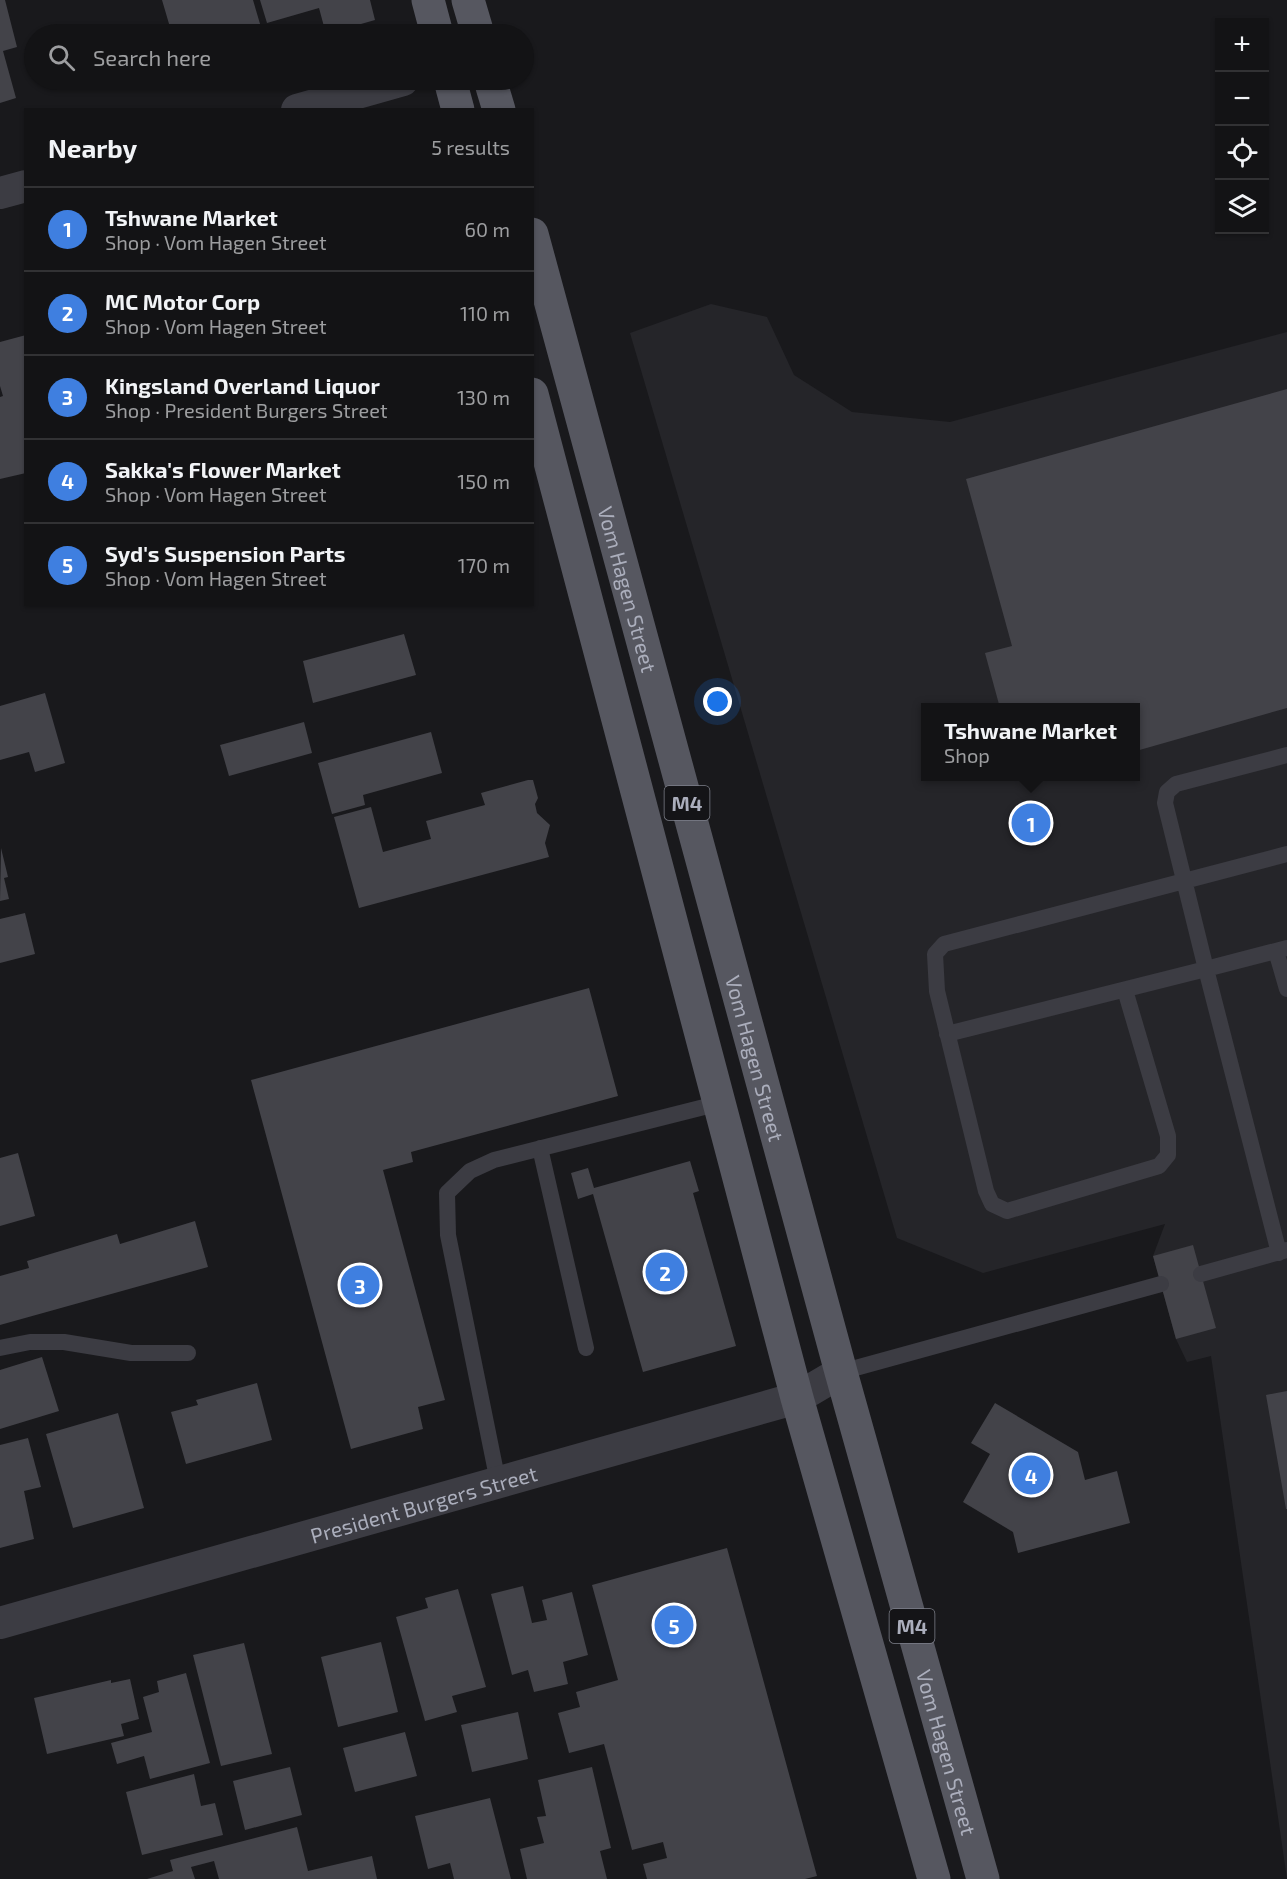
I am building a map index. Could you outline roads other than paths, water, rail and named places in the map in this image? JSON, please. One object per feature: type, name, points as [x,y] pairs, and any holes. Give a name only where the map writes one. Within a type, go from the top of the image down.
[{"type":"main road","points":[[428,0],[434,24]]},
{"type":"main road","points":[[468,0],[475,24]]},
{"type":"main road","points":[[453,90],[457,108]]},
{"type":"main road","points":[[493,90],[498,108]]},
{"type":"main road","name":"Vom Hagen Street","points":[[534,241],[842,1372],[983,1879]]},
{"type":"main road","name":"Vom Hagen Street","points":[[534,402],[797,1398],[934,1879]]},
{"type":"street","points":[[304,108],[368,90]]},
{"type":"street","points":[[0,193],[24,187]]},
{"type":"street","name":"President Burgers Street","points":[[0,1623],[797,1398],[842,1372]]},
{"type":"lane","points":[[1201,1274],[1283,1251],[1206,969],[1165,803],[1167,792],[1176,784],[1287,754]]},
{"type":"lane","points":[[1125,990],[1168,1136],[1168,1155],[1160,1166],[1007,1211],[992,1204],[986,1191],[937,992],[935,954],[944,944],[1287,854]]},
{"type":"lane","points":[[947,1034],[1282,949],[1287,989]]},
{"type":"lane","points":[[498,1482],[447,1235],[447,1193],[470,1171],[495,1160],[720,1103]]},
{"type":"lane","points":[[540,1148],[586,1348]]},
{"type":"lane","points":[[842,1372],[1161,1284]]},
{"type":"lane","points":[[0,1348],[30,1342],[64,1342],[131,1353],[188,1353]]},
{"type":"place","name":"Tshwane Market","points":[[1031,823]]},
{"type":"place","name":"MC Motor Corp","points":[[665,1272]]},
{"type":"place","name":"Kingsland Overland Liquor","points":[[360,1285]]},
{"type":"place","name":"Sakka's Flower Market","points":[[1031,1475]]},
{"type":"place","name":"Syd's Suspension Parts","points":[[674,1625]]}]
